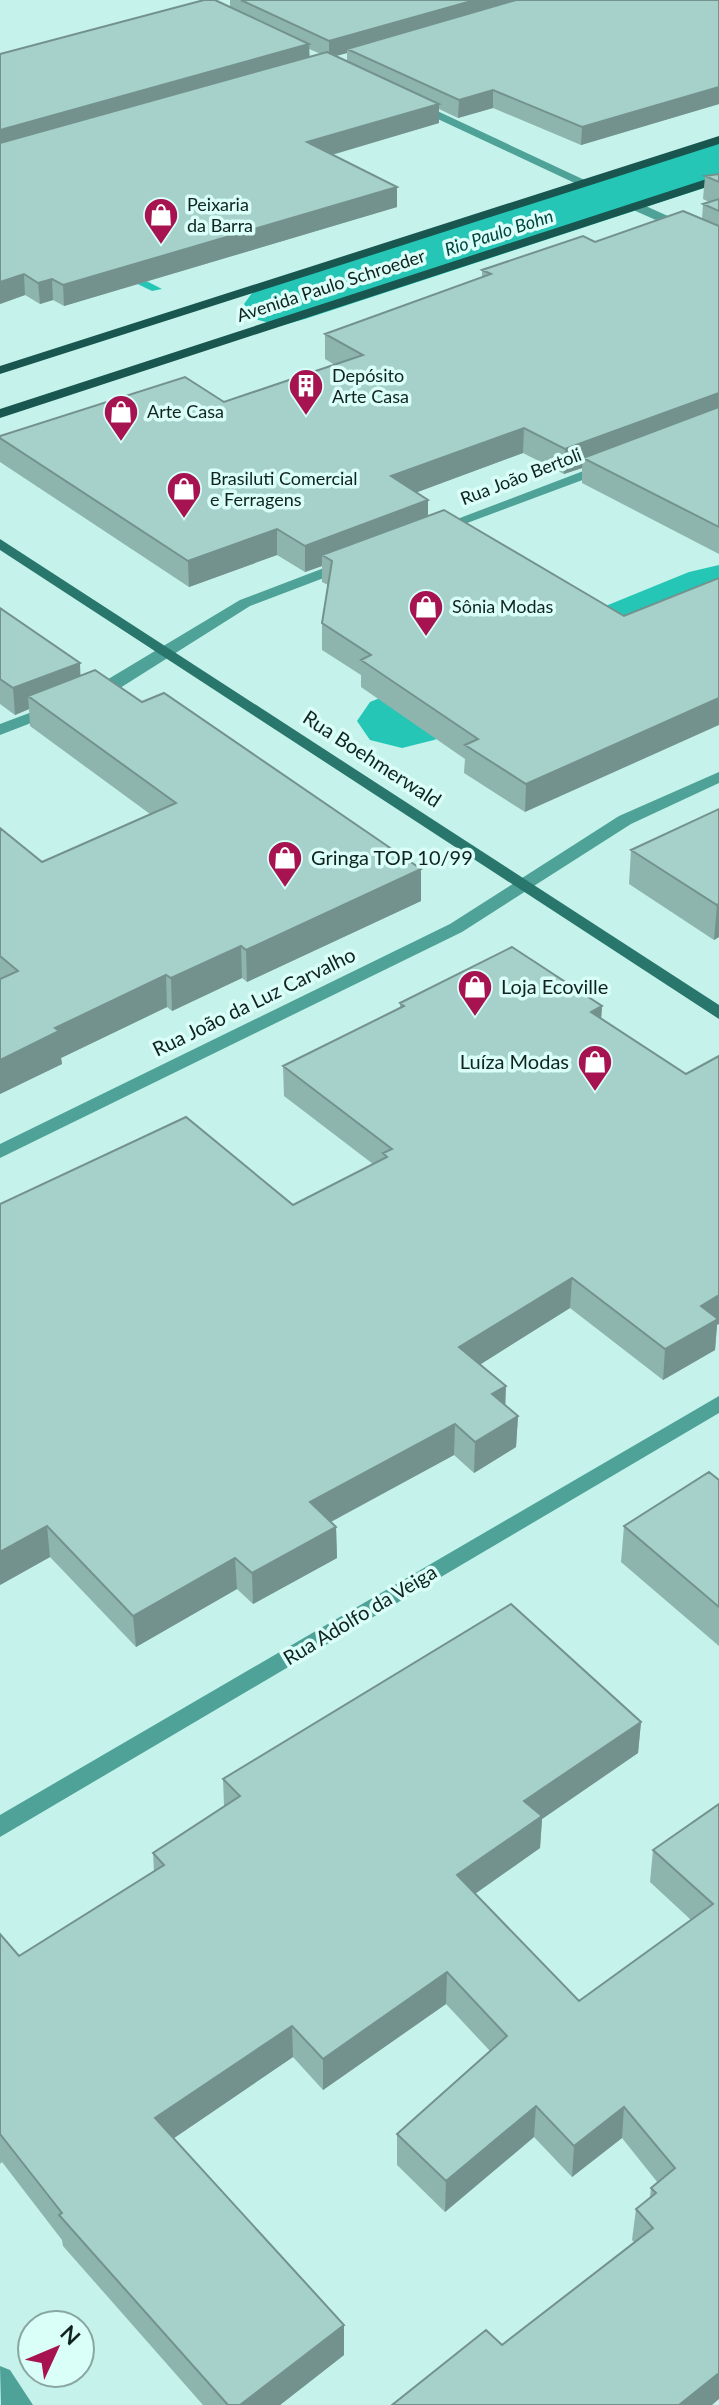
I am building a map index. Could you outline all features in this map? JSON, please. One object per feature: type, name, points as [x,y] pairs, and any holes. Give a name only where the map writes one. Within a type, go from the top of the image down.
[{"type":"main road","name":"Avenida Paulo Schroeder","points":[[0,370],[719,140]]},
{"type":"main road","name":"Avenida Paulo Schroeder","points":[[0,414],[719,179]]},
{"type":"main road","name":"Rua Boehmerwald","points":[[0,543],[719,1013]]},
{"type":"street","points":[[400,97],[585,183]]},
{"type":"street","points":[[635,206],[719,244]]},
{"type":"street","name":"Rua João Bertoli","points":[[422,536],[615,462]]},
{"type":"street","points":[[0,730],[114,685],[245,603],[363,558]]},
{"type":"street","name":"Rua João da Luz Carvalho","points":[[0,1152],[456,928],[625,820],[719,777]]},
{"type":"street","name":"Rua Adolfo da Veiga","points":[[0,1827],[719,1403]]},
{"type":"street","points":[[0,2380],[18,2405]]},
{"type":"building","points":[[204,0],[215,0],[309,44],[0,130],[0,54]]},
{"type":"building","points":[[241,0],[475,0],[329,41]]},
{"type":"building","points":[[516,0],[719,0],[719,87],[582,127],[493,90],[459,100],[347,49]]},
{"type":"building","points":[[327,52],[439,104],[307,142],[397,187],[63,285],[52,279],[38,283],[24,274],[0,282],[0,143]]},
{"type":"building","points":[[719,174],[719,182],[705,176]]},
{"type":"building","points":[[719,199],[719,211],[703,204]]},
{"type":"building","points":[[683,211],[719,226],[719,393],[565,449],[524,428],[391,476],[428,500],[305,546],[277,529],[188,561],[0,438],[185,377],[224,402],[363,355],[325,334],[491,274],[482,270],[583,236],[595,242]]},
{"type":"building","points":[[719,407],[719,527],[583,458]]},
{"type":"building","points":[[444,510],[624,616],[719,578],[719,698],[526,784],[465,745],[478,739],[361,660],[371,655],[322,623],[332,561],[322,555]]},
{"type":"building","points":[[0,608],[80,663],[13,688],[0,679]]},
{"type":"building","points":[[95,670],[142,702],[164,693],[421,869],[246,950],[241,946],[171,978],[166,975],[55,1028],[59,1031],[0,1060],[0,979],[18,971],[0,956],[0,828],[42,862],[176,803],[28,696]]},
{"type":"building","points":[[719,809],[717,905],[631,850]]},
{"type":"building","points":[[512,947],[602,1006],[591,1012],[686,1074],[719,1056],[719,1295],[701,1306],[718,1319],[665,1349],[572,1278],[459,1347],[506,1386],[492,1394],[518,1416],[475,1442],[455,1424],[310,1502],[336,1527],[252,1573],[235,1558],[133,1616],[47,1526],[0,1552],[0,1204],[186,1117],[293,1205],[387,1157],[383,1153],[392,1149],[283,1066],[404,1006],[400,1003]]},
{"type":"building","points":[[709,1472],[719,1480],[719,1607],[624,1526]]},
{"type":"building","points":[[511,1604],[641,1722],[524,1801],[542,1816],[457,1875],[579,2001],[713,1904],[653,1850],[719,1804],[719,2373],[679,2405],[392,2405],[486,2330],[502,2345],[653,2228],[636,2209],[656,2193],[651,2188],[675,2168],[624,2107],[574,2146],[536,2106],[446,2181],[397,2134],[507,2036],[447,1972],[323,2059],[292,2026],[155,2118],[344,2325],[240,2405],[228,2405],[59,2215],[62,2213],[0,2134],[0,1934],[19,1956],[164,1865],[153,1853],[240,1796],[223,1779]]},
{"type":"waterway","name":"Rio Paulo Bohn","points":[[280,304],[719,161]]},
{"type":"waterway","name":"Rio Paulo Bohn","points":[[121,272],[156,289]]},
{"type":"waterway","points":[[402,721],[719,590]]},
{"type":"place","name":"Peixaria da Barra","points":[[161,246]]},
{"type":"place","name":"Depósito Arte Casa","points":[[306,417]]},
{"type":"place","name":"Arte Casa","points":[[121,443]]},
{"type":"place","name":"Brasiluti Comercial e Ferragens","points":[[184,520]]},
{"type":"place","name":"Sônia Modas","points":[[426,638]]},
{"type":"place","name":"Gringa TOP 10/99","points":[[285,889]]},
{"type":"place","name":"Loja Ecoville","points":[[475,1018]]},
{"type":"place","name":"Luíza Modas","points":[[595,1093]]}]
